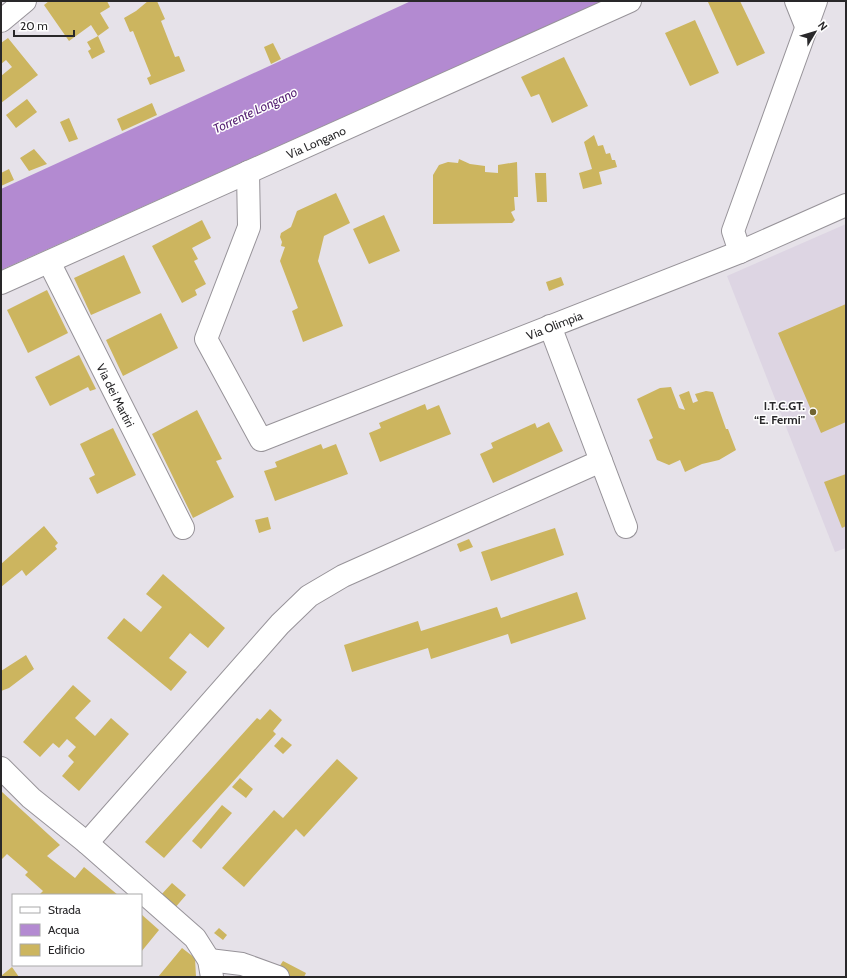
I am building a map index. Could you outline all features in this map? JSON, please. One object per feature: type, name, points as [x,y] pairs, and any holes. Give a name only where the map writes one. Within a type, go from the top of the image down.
[{"type":"street","points":[[1,21],[25,1]]},
{"type":"street","name":"Via Longano","points":[[1,283],[630,1]]},
{"type":"street","points":[[796,1],[806,26]]},
{"type":"street","points":[[740,252],[733,231],[816,1]]},
{"type":"street","name":"Via Olimpia","points":[[248,172],[249,227],[206,339],[261,440],[740,252],[846,205]]},
{"type":"street","name":"Via dei Martiri","points":[[49,262],[183,528]]},
{"type":"street","points":[[550,326],[626,527]]},
{"type":"street","points":[[87,843],[280,624],[309,596],[343,576],[601,462]]},
{"type":"street","points":[[1,768],[31,798],[87,843],[195,938],[210,969],[242,964],[278,977]]},
{"type":"shaded area","name":"I.T.C.GT. “E. Fermi\"","points":[[846,224],[846,548],[835,552],[727,276]]},
{"type":"water","name":"Torrente Longano","points":[[411,1],[603,1],[1,270],[1,189]]},
{"type":"building","points":[[49,1],[107,1],[110,7],[100,13],[109,28],[98,36],[91,25],[69,41],[44,5]]},
{"type":"building","points":[[148,1],[157,1],[165,19],[161,21],[175,57],[179,56],[185,71],[150,85],[147,78],[151,76],[133,31],[130,32],[124,18],[136,11]]},
{"type":"building","points":[[740,1],[765,53],[737,66],[708,2]]},
{"type":"building","points":[[695,20],[719,73],[690,86],[665,33]]},
{"type":"building","points":[[98,36],[105,52],[92,59],[88,51],[91,49],[87,42]]},
{"type":"building","points":[[8,38],[38,75],[1,103],[1,76],[12,67],[6,60],[1,64],[1,43]]},
{"type":"building","points":[[273,43],[281,59],[271,64],[264,47]]},
{"type":"building","points":[[564,57],[588,106],[552,123],[539,94],[531,97],[521,77]]},
{"type":"building","points":[[27,99],[37,112],[16,128],[6,115]]},
{"type":"building","points":[[152,103],[157,115],[122,131],[117,119]]},
{"type":"building","points":[[69,118],[78,139],[69,142],[60,122]]},
{"type":"building","points":[[594,135],[598,146],[603,145],[606,154],[610,153],[612,160],[615,160],[617,167],[599,172],[602,184],[583,189],[579,173],[592,169],[584,142]]},
{"type":"building","points":[[34,149],[47,164],[29,171],[20,158]]},
{"type":"building","points":[[459,159],[470,164],[485,166],[485,172],[498,173],[498,165],[517,162],[518,197],[514,197],[515,210],[511,212],[515,220],[512,223],[433,224],[433,175],[439,165],[448,162],[458,163]]},
{"type":"building","points":[[9,169],[14,180],[1,186],[1,173]]},
{"type":"building","points":[[535,173],[546,173],[547,202],[537,202]]},
{"type":"building","points":[[336,193],[350,223],[324,236],[318,261],[343,326],[303,342],[292,311],[298,308],[280,261],[285,247],[281,246],[282,242],[280,237],[281,233],[291,227],[297,211]]},
{"type":"building","points":[[384,215],[400,251],[369,264],[353,229]]},
{"type":"building","points":[[202,220],[211,238],[192,248],[198,259],[194,261],[206,284],[195,290],[197,295],[182,303],[152,246]]},
{"type":"building","points":[[124,255],[141,293],[91,315],[74,278]]},
{"type":"building","points":[[561,277],[564,285],[549,291],[546,282]]},
{"type":"building","points":[[47,290],[68,333],[28,353],[7,310]]},
{"type":"building","points":[[846,304],[846,422],[821,433],[778,333]]},
{"type":"building","points":[[161,313],[178,348],[123,376],[106,340]]},
{"type":"building","points":[[79,355],[96,389],[90,391],[88,387],[50,406],[35,377]]},
{"type":"building","points":[[671,387],[679,408],[685,410],[679,395],[689,391],[693,403],[698,401],[695,394],[706,391],[713,392],[726,429],[728,429],[736,450],[719,460],[702,464],[685,472],[680,460],[669,465],[657,460],[649,440],[653,438],[637,399],[660,388]]},
{"type":"building","points":[[425,404],[427,410],[439,405],[451,434],[380,462],[369,433],[381,428],[379,423]]},
{"type":"building","points":[[197,410],[222,459],[216,461],[234,497],[193,518],[152,434]]},
{"type":"building","points":[[549,422],[563,451],[493,483],[480,454],[493,448],[491,443],[535,423],[537,428]]},
{"type":"building","points":[[113,428],[136,475],[97,494],[89,478],[95,475],[80,444]]},
{"type":"building","points":[[321,444],[323,449],[336,444],[348,474],[275,501],[264,471],[277,467],[275,462]]},
{"type":"building","points":[[846,474],[846,526],[842,528],[824,482]]},
{"type":"building","points":[[268,517],[271,529],[259,533],[255,520]]},
{"type":"building","points":[[44,526],[58,543],[55,546],[57,549],[26,576],[22,570],[1,587],[1,564]]},
{"type":"building","points":[[555,528],[564,555],[491,581],[481,552]]},
{"type":"building","points":[[469,539],[473,547],[460,552],[457,544]]},
{"type":"building","points":[[163,574],[225,628],[208,648],[190,633],[169,658],[187,672],[171,691],[107,638],[124,618],[141,632],[162,607],[146,594]]},
{"type":"building","points":[[577,592],[586,619],[511,644],[508,634],[431,659],[428,648],[352,672],[344,645],[418,621],[421,631],[497,607],[501,618]]},
{"type":"building","points":[[26,655],[34,669],[9,688],[1,691],[1,671]]},
{"type":"building","points":[[73,685],[91,701],[75,718],[95,736],[111,718],[129,734],[79,791],[62,776],[74,762],[68,756],[76,747],[67,739],[59,748],[53,743],[40,757],[23,742]]},
{"type":"building","points":[[270,709],[282,720],[273,731],[276,734],[164,858],[145,842],[257,718],[260,720]]},
{"type":"building","points":[[282,737],[292,745],[283,754],[274,746]]},
{"type":"building","points":[[337,759],[358,778],[304,837],[296,829],[244,887],[222,868],[274,810],[283,818]]},
{"type":"building","points":[[240,778],[253,789],[246,798],[232,787]]},
{"type":"building","points":[[1,791],[60,845],[47,856],[75,878],[84,867],[117,894],[40,894],[43,891],[25,875],[28,872],[7,854],[1,860]]},
{"type":"building","points":[[222,805],[232,813],[201,849],[192,841]]},
{"type":"building","points":[[172,883],[186,895],[174,909],[160,896]]},
{"type":"building","points":[[142,915],[159,930],[142,951]]},
{"type":"building","points":[[219,928],[227,935],[223,940],[214,933]]},
{"type":"building","points":[[182,948],[195,958],[196,977],[158,977]]},
{"type":"building","points":[[283,961],[306,973],[304,977],[286,977],[275,973]]},
{"type":"building","points":[[12,967],[19,977],[1,977],[1,976]]},
{"type":"place","name":"I.T.C.GT. “E. Fermi\"","points":[[813,412]]}]
